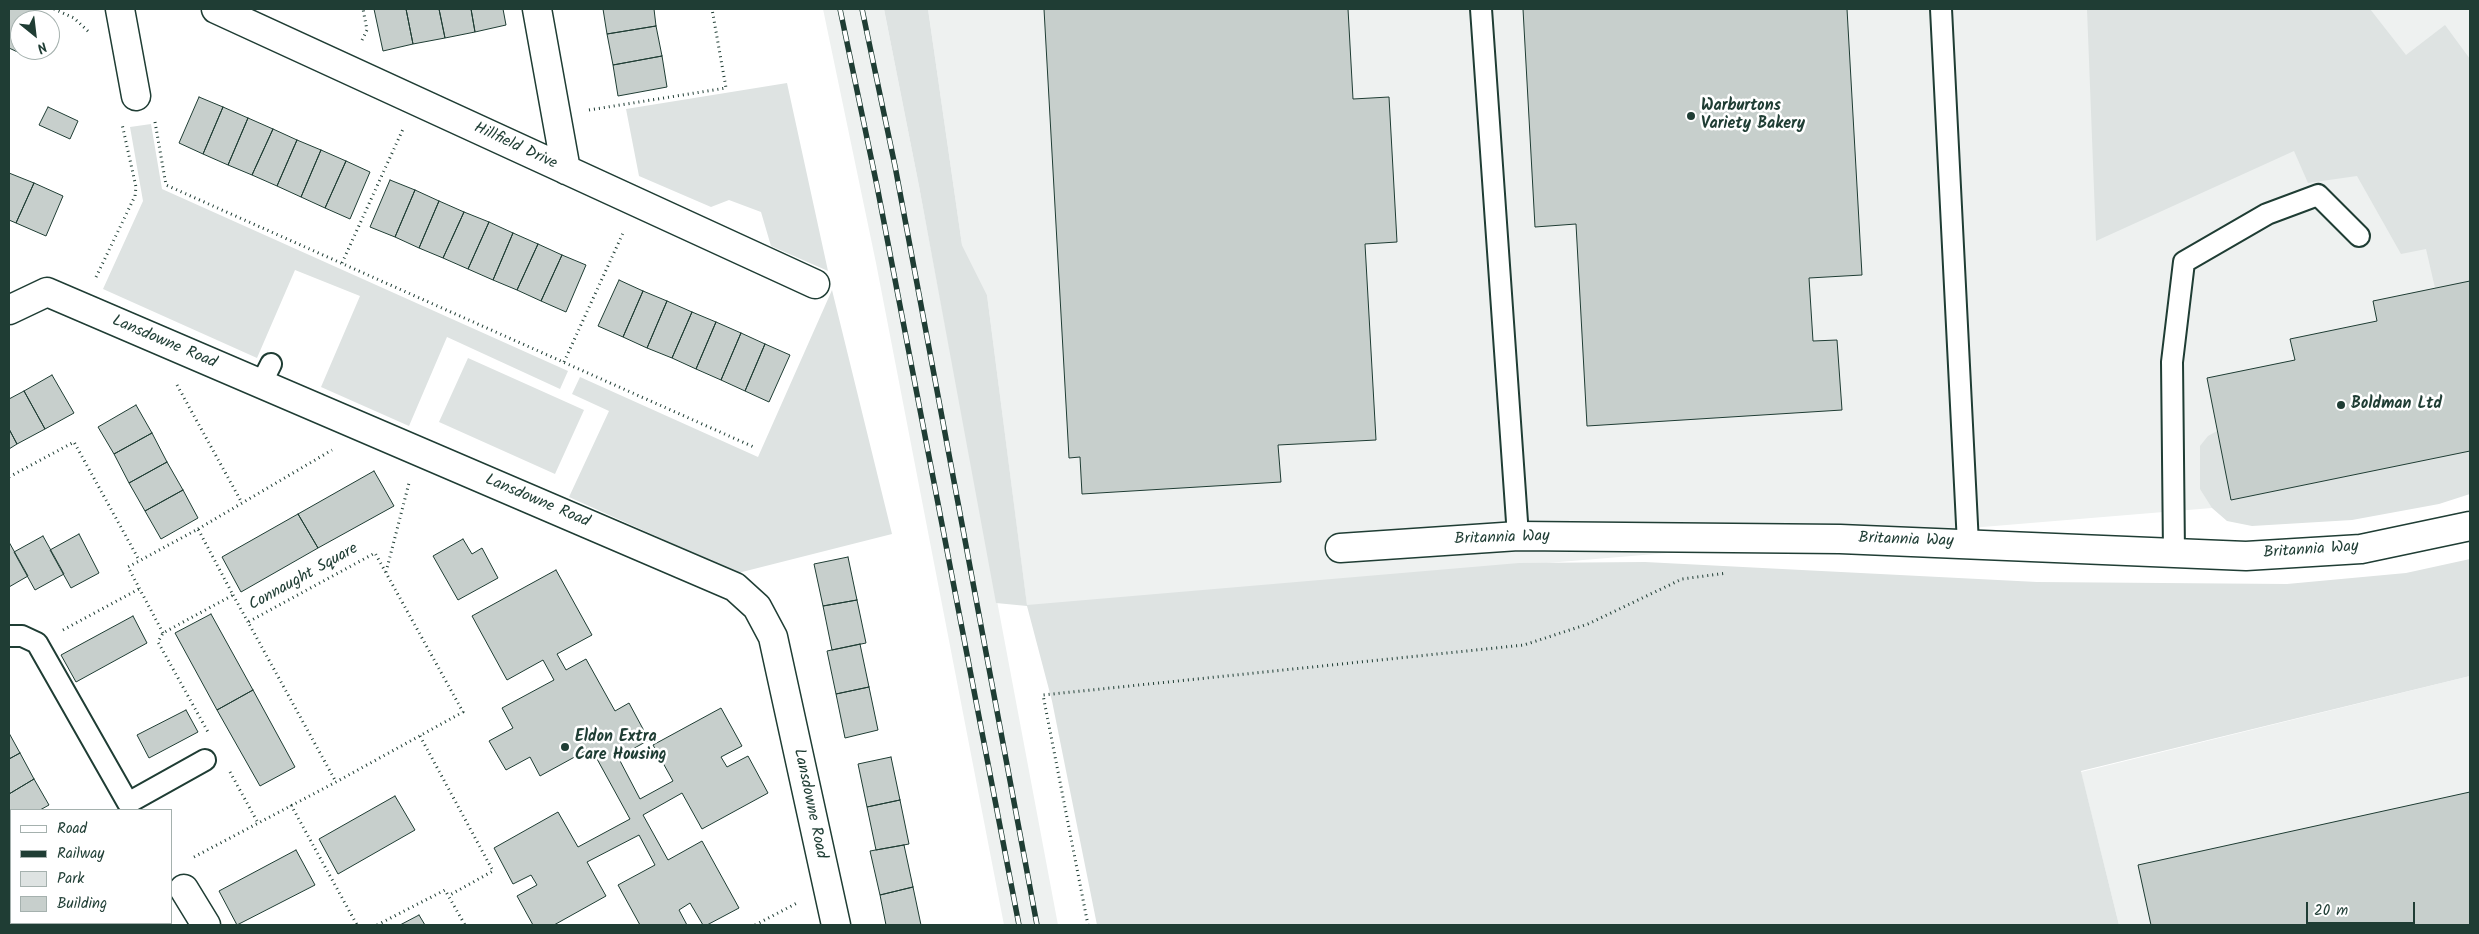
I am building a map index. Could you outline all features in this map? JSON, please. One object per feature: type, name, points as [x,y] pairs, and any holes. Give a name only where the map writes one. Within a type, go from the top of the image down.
[{"type":"street","points":[[120,9],[136,96]]},
{"type":"street","name":"Hillfield Drive","points":[[216,9],[815,284]]},
{"type":"street","points":[[537,9],[566,170]]},
{"type":"street","name":"Lansdowne Road","points":[[9,310],[48,292],[182,350],[266,374],[366,430],[735,587],[758,607],[773,637],[836,925]]},
{"type":"street","name":"Britannia Way","points":[[1340,548],[1518,536],[1840,539],[2246,556],[2360,548],[2470,526]]},
{"type":"street","points":[[184,889],[206,925]]},
{"type":"lane","points":[[1481,9],[1518,536]]},
{"type":"lane","points":[[1941,9],[1968,544]]},
{"type":"lane","points":[[2174,553],[2172,362],[2184,262],[2267,214],[2318,195],[2359,236]]},
{"type":"lane","points":[[9,636],[22,636],[37,644],[128,803],[205,760]]},
{"type":"path","points":[[556,116],[726,88],[712,9]]},
{"type":"path","points":[[81,307],[135,196],[136,187],[121,120],[136,96],[154,114],[166,185],[756,448]]},
{"type":"path","points":[[342,263],[416,101]]},
{"type":"path","points":[[564,362],[637,202]]},
{"type":"path","points":[[182,350],[171,373],[242,503]]},
{"type":"path","points":[[163,633],[128,567],[198,529],[366,430]]},
{"type":"path","points":[[9,477],[74,442],[139,560]]},
{"type":"path","points":[[386,572],[417,451]]},
{"type":"path","points":[[198,529],[248,622]]},
{"type":"path","name":"Connaught Square","points":[[375,553],[386,572],[463,712],[336,782],[248,622],[375,553]]},
{"type":"path","points":[[1088,925],[1043,695],[1524,645],[1588,624],[1682,579],[1736,572]]},
{"type":"path","points":[[37,644],[139,589]]},
{"type":"path","points":[[210,735],[158,642],[163,633],[233,595]]},
{"type":"path","points":[[420,736],[493,871],[448,896]]},
{"type":"path","points":[[228,768],[258,823]]},
{"type":"path","points":[[189,860],[336,782]]},
{"type":"path","points":[[291,805],[357,925]]},
{"type":"path","points":[[755,925],[827,886]]},
{"type":"path","points":[[377,925],[445,890],[465,925]]},
{"type":"shaded area","points":[[823,9],[884,9],[1058,925],[1004,925],[876,263]]},
{"type":"shaded area","points":[[928,9],[2470,9],[2470,469],[2334,506],[2212,508],[1027,606],[987,295],[962,245]]},
{"type":"shaded area","points":[[2470,676],[2470,925],[2119,925],[2081,772]]},
{"type":"green space","points":[[884,9],[928,9],[962,245],[987,295],[1027,605],[1519,563],[1645,562],[2037,582],[2287,584],[2406,573],[2470,559],[2470,676],[2081,771],[2119,925],[1097,925],[1052,701],[1027,606],[996,603],[919,186]]},
{"type":"green space","points":[[2087,9],[2370,9],[2406,55],[2445,25],[2470,59],[2470,282],[2435,288],[2426,249],[2401,254],[2357,176],[2308,183],[2294,151],[2096,241]]},
{"type":"green space","points":[[787,83],[828,271],[771,246],[761,212],[729,200],[711,207],[639,176],[626,109]]},
{"type":"green space","points":[[151,124],[162,189],[568,371],[560,389],[447,337],[409,426],[321,387],[360,296],[295,270],[257,358],[103,289],[143,201],[130,127]]},
{"type":"green space","points":[[832,290],[892,534],[738,573],[569,497],[609,411],[572,394],[580,377],[758,457]]},
{"type":"green space","points":[[468,358],[584,410],[555,474],[439,422]]},
{"type":"green space","points":[[2217,431],[2232,500],[2470,451],[2470,494],[2439,504],[2352,520],[2252,526],[2227,521],[2212,508],[2200,489],[2200,446],[2208,436]]},
{"type":"building","points":[[9,9],[33,10],[10,10],[9,48]]},
{"type":"building","points":[[374,9],[406,9],[413,44],[383,51]]},
{"type":"building","points":[[406,9],[439,9],[445,38],[413,44]]},
{"type":"building","points":[[439,9],[471,9],[475,32],[445,38]]},
{"type":"building","points":[[471,9],[503,9],[506,25],[475,32]]},
{"type":"building","points":[[603,9],[654,9],[656,26],[607,34]]},
{"type":"building","points":[[1044,9],[1348,9],[1353,99],[1389,97],[1397,242],[1365,244],[1376,440],[1278,445],[1281,482],[1082,494],[1080,457],[1069,458]]},
{"type":"building","name":"Warburtons Variety Bakery","points":[[1523,9],[1847,9],[1862,275],[1809,278],[1813,341],[1837,340],[1842,410],[1587,426],[1576,224],[1535,227]]},
{"type":"building","points":[[656,26],[662,56],[613,65],[607,34]]},
{"type":"building","points":[[662,56],[667,87],[618,96],[613,65]]},
{"type":"building","points":[[199,97],[223,107],[203,154],[179,143]]},
{"type":"building","points":[[48,107],[78,121],[70,139],[39,125]]},
{"type":"building","points":[[223,107],[248,118],[228,165],[203,154]]},
{"type":"building","points":[[248,118],[273,129],[252,175],[228,165]]},
{"type":"building","points":[[273,129],[297,140],[277,186],[252,175]]},
{"type":"building","points":[[297,140],[321,150],[301,197],[277,186]]},
{"type":"building","points":[[321,150],[346,161],[325,208],[301,197]]},
{"type":"building","points":[[346,161],[370,172],[350,219],[325,208]]},
{"type":"building","points":[[9,173],[34,183],[16,223],[9,220]]},
{"type":"building","points":[[390,180],[415,190],[395,237],[370,227]]},
{"type":"building","points":[[34,183],[63,196],[46,236],[16,223]]},
{"type":"building","points":[[415,190],[439,201],[419,248],[395,237]]},
{"type":"building","points":[[439,201],[464,212],[443,258],[419,248]]},
{"type":"building","points":[[464,212],[489,222],[468,269],[443,258]]},
{"type":"building","points":[[489,222],[513,233],[493,280],[468,269]]},
{"type":"building","points":[[513,233],[538,244],[517,290],[493,280]]},
{"type":"building","points":[[538,244],[562,255],[541,301],[517,290]]},
{"type":"building","points":[[562,255],[586,265],[566,312],[541,301]]},
{"type":"building","points":[[619,280],[643,291],[623,337],[598,326]]},
{"type":"building","name":"Boldman Ltd","points":[[2470,281],[2470,451],[2231,500],[2207,378],[2295,360],[2290,339],[2377,321],[2373,301]]},
{"type":"building","points":[[643,291],[667,301],[647,348],[623,337]]},
{"type":"building","points":[[667,301],[692,312],[672,358],[647,348]]},
{"type":"building","points":[[692,312],[716,322],[696,369],[672,358]]},
{"type":"building","points":[[716,322],[741,333],[721,380],[696,369]]},
{"type":"building","points":[[741,333],[765,344],[745,391],[721,380]]},
{"type":"building","points":[[765,344],[790,355],[769,402],[745,391]]},
{"type":"building","points":[[52,375],[74,413],[45,429],[24,391]]},
{"type":"building","points":[[24,391],[45,429],[17,444],[9,429],[9,399]]},
{"type":"building","points":[[136,405],[152,433],[114,454],[98,427]]},
{"type":"building","points":[[9,429],[17,444],[9,449]]},
{"type":"building","points":[[152,433],[167,462],[129,483],[114,454]]},
{"type":"building","points":[[167,462],[183,490],[145,511],[129,483]]},
{"type":"building","points":[[374,471],[394,506],[318,548],[298,514]]},
{"type":"building","points":[[183,490],[198,518],[161,539],[145,511]]},
{"type":"building","points":[[298,514],[318,548],[241,592],[222,557]]},
{"type":"building","points":[[79,534],[99,573],[71,588],[50,550]]},
{"type":"building","points":[[43,536],[64,574],[35,590],[14,552]]},
{"type":"building","points":[[463,539],[472,554],[482,548],[498,578],[458,600],[433,556]]},
{"type":"building","points":[[9,542],[28,576],[9,587]]},
{"type":"building","points":[[848,557],[857,600],[823,606],[814,564]]},
{"type":"building","name":"Eldon Extra Care Housing","points":[[556,570],[592,635],[557,654],[566,670],[586,659],[615,711],[629,703],[649,740],[618,757],[640,799],[673,781],[653,745],[721,708],[742,746],[721,757],[727,767],[748,756],[768,793],[702,829],[682,793],[643,815],[668,860],[702,841],[739,908],[707,925],[703,925],[690,903],[679,910],[687,925],[640,925],[618,885],[655,865],[639,835],[587,862],[606,896],[554,925],[533,925],[517,896],[537,885],[531,875],[513,884],[494,848],[558,812],[578,847],[630,819],[591,748],[540,776],[530,757],[506,770],[489,741],[513,728],[502,708],[554,680],[543,660],[507,680],[472,616]]},
{"type":"building","points":[[857,600],[866,643],[832,650],[823,606]]},
{"type":"building","points":[[211,614],[253,690],[217,710],[175,633]]},
{"type":"building","points":[[133,616],[147,643],[76,682],[61,655]]},
{"type":"building","points":[[860,644],[869,687],[836,694],[827,651]]},
{"type":"building","points":[[869,687],[878,730],[845,738],[836,694]]},
{"type":"building","points":[[253,690],[295,767],[260,786],[217,710]]},
{"type":"building","points":[[186,710],[198,732],[149,758],[137,735]]},
{"type":"building","points":[[9,733],[20,753],[9,759]]},
{"type":"building","points":[[20,753],[34,779],[9,794],[9,759]]},
{"type":"building","points":[[891,757],[900,800],[867,807],[858,764]]},
{"type":"building","points":[[34,779],[49,805],[42,809],[10,809],[10,827],[9,794]]},
{"type":"building","points":[[2470,792],[2470,925],[2151,925],[2138,865]]},
{"type":"building","points":[[395,796],[415,830],[338,874],[319,839]]},
{"type":"building","points":[[900,800],[909,844],[876,850],[867,807]]},
{"type":"building","points":[[904,845],[913,887],[880,895],[870,851]]},
{"type":"building","points":[[296,850],[315,885],[237,925],[219,891]]},
{"type":"building","points":[[913,887],[921,925],[886,925],[880,895]]},
{"type":"building","points":[[419,915],[425,925],[400,925]]},
{"type":"railway","points":[[840,9],[877,186],[1019,925]]},
{"type":"railway","points":[[862,9],[895,166],[1037,925]]},
{"type":"place","name":"Warburtons Variety Bakery","points":[[1691,116]]},
{"type":"place","name":"Boldman Ltd","points":[[2341,405]]},
{"type":"place","name":"Eldon Extra Care Housing","points":[[565,747]]}]
